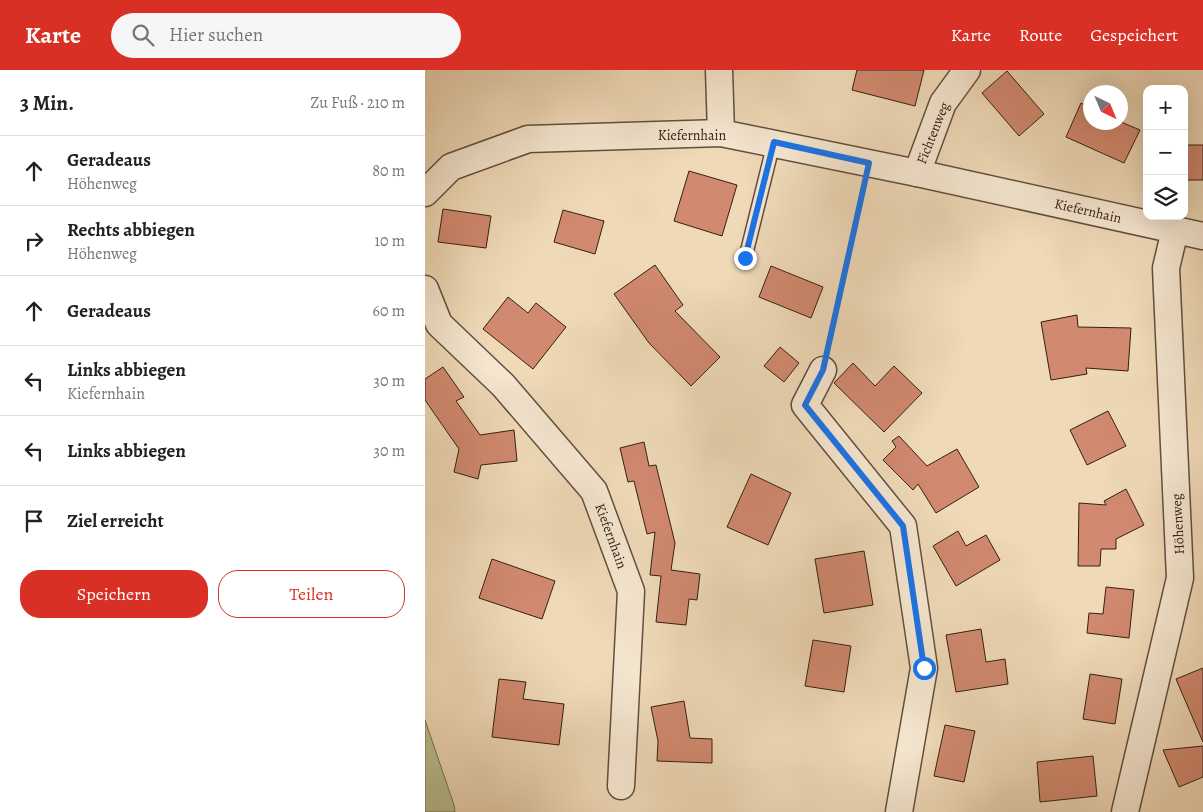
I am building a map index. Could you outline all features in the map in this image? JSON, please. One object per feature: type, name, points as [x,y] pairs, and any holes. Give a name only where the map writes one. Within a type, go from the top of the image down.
[{"type":"street","points":[[719,70],[721,133]]},
{"type":"street","name":"Fichtenweg","points":[[917,173],[943,103],[967,70]]},
{"type":"street","name":"Kiefernhain","points":[[425,193],[451,167],[528,140],[721,133],[774,142],[1203,236]]},
{"type":"street","name":"Höhenweg","points":[[1125,812],[1180,578],[1166,268],[1175,230]]},
{"type":"street","name":"Kiefernhain","points":[[425,289],[439,324],[503,385],[594,491],[631,591],[621,786]]},
{"type":"street","points":[[823,370],[805,405],[903,526],[924,668],[899,812]]},
{"type":"lane","points":[[745,258],[774,142]]},
{"type":"path","points":[[823,370],[869,163]]},
{"type":"green space","points":[[425,720],[454,805],[455,812],[425,812]]},
{"type":"building","points":[[857,70],[924,70],[915,106],[852,90]]},
{"type":"building","points":[[1007,71],[1044,114],[1019,136],[982,93]]},
{"type":"building","points":[[1081,103],[1083,104],[1083,130],[1128,130],[1128,125],[1140,130],[1124,163],[1066,137]]},
{"type":"building","points":[[1188,145],[1203,145],[1203,180],[1188,180]]},
{"type":"building","points":[[689,171],[737,185],[722,236],[674,221]]},
{"type":"building","points":[[443,209],[491,216],[486,248],[438,242]]},
{"type":"building","points":[[563,210],[604,221],[595,254],[554,242]]},
{"type":"building","points":[[655,265],[683,305],[675,311],[720,357],[691,386],[649,343],[614,294]]},
{"type":"building","points":[[771,266],[823,287],[811,318],[759,297]]},
{"type":"building","points":[[508,297],[528,313],[536,303],[566,327],[533,369],[483,329]]},
{"type":"building","points":[[1077,315],[1078,327],[1131,328],[1128,371],[1086,368],[1087,374],[1051,380],[1041,322]]},
{"type":"building","points":[[780,347],[799,363],[784,382],[764,366]]},
{"type":"building","points":[[853,363],[875,386],[894,366],[922,393],[884,432],[834,383]]},
{"type":"building","points":[[443,367],[464,397],[456,401],[480,435],[514,430],[517,461],[481,465],[478,479],[454,472],[459,449],[425,400],[425,379]]},
{"type":"building","points":[[1108,411],[1126,446],[1087,465],[1070,430]]},
{"type":"building","points":[[899,436],[927,466],[957,449],[979,487],[936,513],[918,484],[913,490],[883,460],[896,447],[892,441]]},
{"type":"building","points":[[644,442],[649,466],[656,465],[675,543],[671,570],[700,574],[697,600],[689,599],[686,625],[656,622],[661,576],[650,575],[655,532],[647,534],[634,481],[628,482],[620,448]]},
{"type":"building","points":[[751,474],[791,493],[768,545],[727,527]]},
{"type":"building","points":[[1126,489],[1144,525],[1116,539],[1116,549],[1101,549],[1100,566],[1078,566],[1079,503],[1106,505],[1104,501]]},
{"type":"building","points":[[958,531],[966,546],[986,535],[1000,560],[956,586],[933,546]]},
{"type":"building","points":[[864,551],[873,605],[824,613],[815,559]]},
{"type":"building","points":[[492,559],[555,581],[542,619],[479,598]]},
{"type":"building","points":[[1106,587],[1134,590],[1129,638],[1087,633],[1089,613],[1103,614]]},
{"type":"building","points":[[981,629],[986,662],[1005,659],[1008,684],[956,692],[946,635]]},
{"type":"building","points":[[813,640],[851,646],[844,692],[805,686]]},
{"type":"building","points":[[1203,668],[1203,742],[1176,679]]},
{"type":"building","points":[[1090,674],[1122,679],[1115,724],[1083,719]]},
{"type":"building","points":[[499,679],[526,682],[523,699],[564,704],[559,745],[492,737]]},
{"type":"building","points":[[684,701],[690,738],[712,739],[712,763],[657,761],[658,741],[651,707]]},
{"type":"building","points":[[945,725],[975,731],[964,782],[934,776]]},
{"type":"building","points":[[1203,746],[1203,777],[1179,787],[1163,750]]},
{"type":"building","points":[[1093,756],[1097,796],[1040,802],[1037,762]]},
{"type":"route","points":[[745,258],[774,142],[869,163],[823,370],[805,405],[903,526],[924,668]]}]
